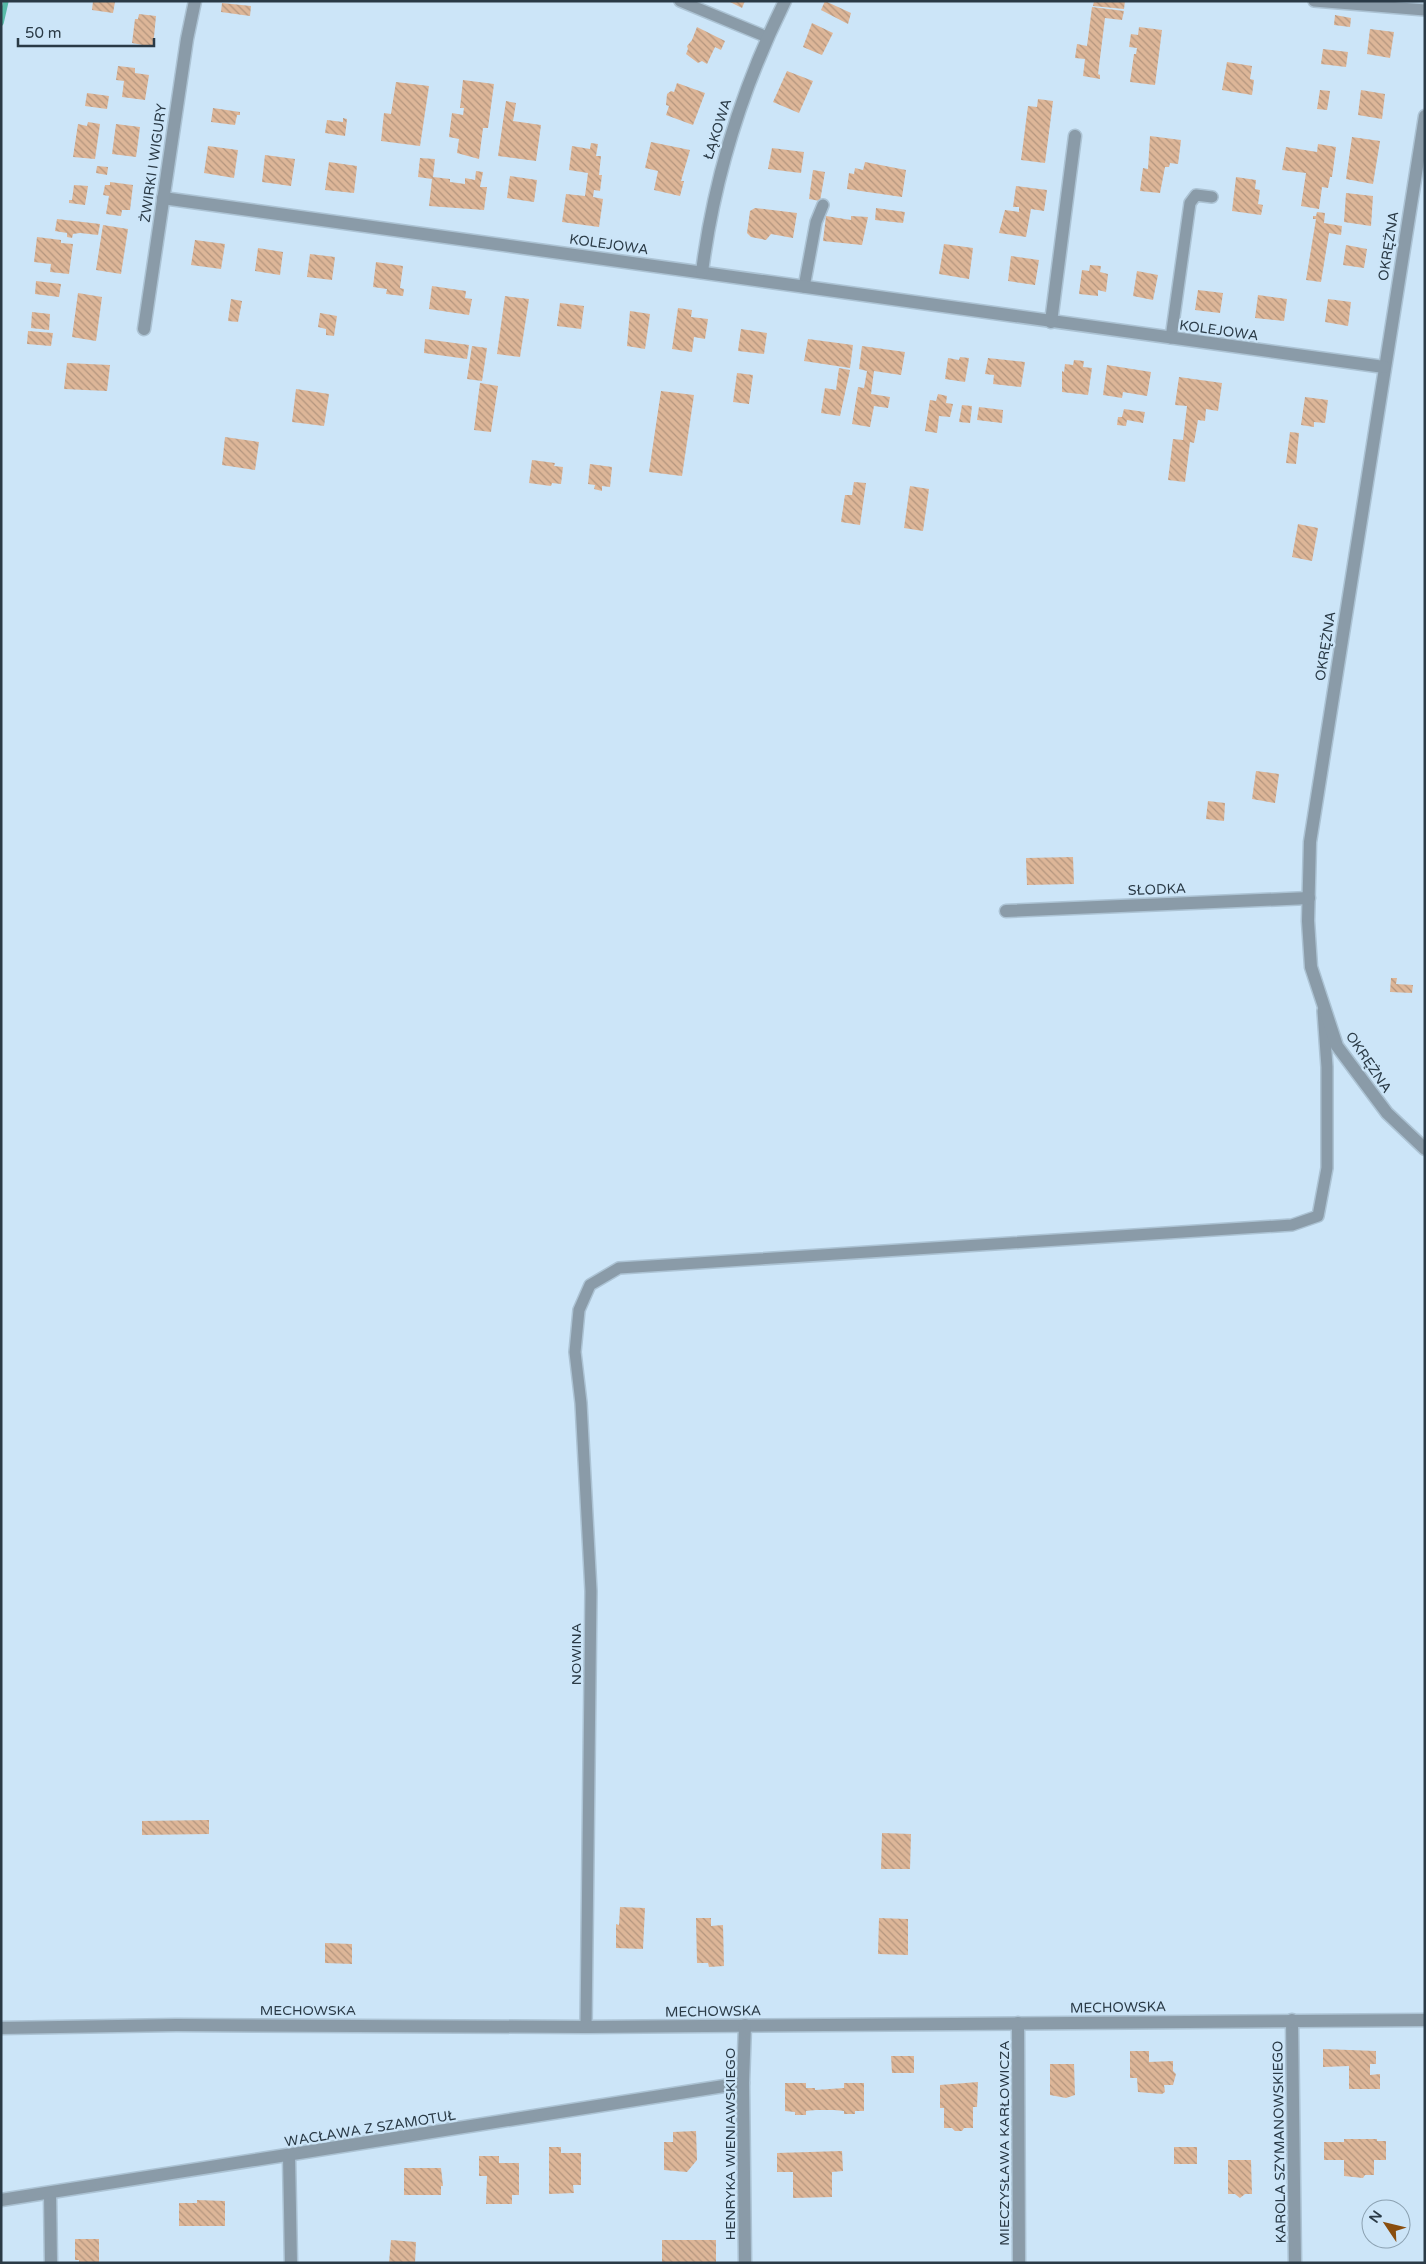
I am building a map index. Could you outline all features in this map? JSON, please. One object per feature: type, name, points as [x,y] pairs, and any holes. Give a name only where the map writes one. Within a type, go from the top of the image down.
[{"type":"street","name":"ŻWIRKI I WIGURY","points":[[144,329],[186,39],[196,1]]},
{"type":"street","name":"ŁĄKOWA","points":[[702,272],[708,222],[721,167],[742,99],[784,1]]},
{"type":"street","name":"OKRĘŻNA","points":[[1425,116],[1310,842],[1309,898],[1311,967],[1322,1007],[1337,1046],[1387,1113],[1425,1148]]},
{"type":"street","points":[[1051,322],[1075,136]]},
{"type":"street","name":"KOLEJOWA","points":[[163,198],[1384,367]]},
{"type":"street","name":"SŁODKA","points":[[1006,911],[1309,898]]},
{"type":"street","name":"KAROLA SZYMANOWSKIEGO","points":[[1292,2020],[1296,2263]]},
{"type":"street","name":"MECHOWSKA","points":[[1,2028],[176,2025],[586,2027],[1425,2020]]},
{"type":"street","name":"MIECZYSŁAWA KARŁOWICZA","points":[[1018,2023],[1019,2263]]},
{"type":"street","name":"HENRYKA WIENIAWSKIEGO","points":[[745,2263],[743,2083],[746,2025]]},
{"type":"street","name":"WACŁAWA Z SZAMOTUŁ","points":[[1,2200],[50,2194],[743,2083]]},
{"type":"street","points":[[289,2156],[291,2263]]},
{"type":"street","points":[[50,2194],[51,2263]]},
{"type":"lane","points":[[680,1],[767,37]]},
{"type":"lane","points":[[1314,1],[1425,10]]},
{"type":"lane","points":[[1171,338],[1190,203],[1196,195],[1212,198]]},
{"type":"lane","points":[[804,287],[816,222],[823,205]]},
{"type":"lane","name":"NOWINA","points":[[586,2027],[591,1591],[581,1403],[575,1352],[579,1310],[590,1285],[619,1268],[1292,1225],[1318,1216],[1327,1168],[1327,1067],[1322,1007]]},
{"type":"building","points":[[93,1],[115,2],[113,13],[92,10]]},
{"type":"building","points":[[728,1],[745,1],[742,8]]},
{"type":"building","points":[[825,1],[851,13],[848,24],[821,10]]},
{"type":"building","points":[[1094,1],[1125,1],[1124,9],[1093,6]]},
{"type":"building","points":[[222,3],[251,6],[250,16],[221,12]]},
{"type":"building","points":[[1092,7],[1124,11],[1122,20],[1105,18],[1098,74],[1100,79],[1083,76],[1085,59],[1075,58],[1077,44],[1087,46]]},
{"type":"building","points":[[139,14],[156,16],[153,47],[132,43],[135,19],[138,19]]},
{"type":"building","points":[[1335,15],[1351,18],[1350,27],[1334,25]]},
{"type":"building","points":[[812,23],[833,33],[822,55],[803,47]]},
{"type":"building","points":[[697,27],[725,41],[721,50],[715,47],[707,64],[702,61],[698,63],[686,54],[687,46],[692,40]]},
{"type":"building","points":[[1139,27],[1162,30],[1155,85],[1130,82],[1134,54],[1136,54],[1137,48],[1129,47],[1131,34],[1138,35]]},
{"type":"building","points":[[1370,29],[1394,32],[1390,58],[1367,54]]},
{"type":"building","points":[[1323,49],[1348,52],[1346,67],[1321,64]]},
{"type":"building","points":[[1227,62],[1252,66],[1250,79],[1254,80],[1252,95],[1222,90]]},
{"type":"building","points":[[118,66],[135,68],[135,73],[149,75],[145,100],[122,97],[124,81],[116,80]]},
{"type":"building","points":[[787,71],[813,81],[799,113],[773,102]]},
{"type":"building","points":[[463,80],[494,84],[488,128],[483,128],[479,159],[457,153],[459,139],[449,137],[452,113],[463,115],[464,108],[460,108]]},
{"type":"building","points":[[396,82],[429,86],[420,146],[381,141],[384,113],[391,114]]},
{"type":"building","points":[[677,83],[705,93],[693,125],[666,115],[669,106],[666,105],[667,94],[671,91],[674,92]]},
{"type":"building","points":[[1320,90],[1330,91],[1327,110],[1317,109]]},
{"type":"building","points":[[1361,90],[1385,94],[1382,119],[1358,115]]},
{"type":"building","points":[[87,93],[109,96],[107,109],[85,106]]},
{"type":"building","points":[[1038,99],[1053,101],[1045,163],[1021,160],[1028,106],[1037,107]]},
{"type":"building","points":[[506,101],[516,103],[513,121],[541,125],[536,161],[498,156]]},
{"type":"building","points":[[213,108],[240,112],[240,115],[237,115],[235,125],[211,122]]},
{"type":"building","points":[[343,118],[347,119],[345,136],[325,133],[327,120],[343,122]]},
{"type":"building","points":[[88,122],[100,124],[95,159],[73,157],[78,124],[87,126]]},
{"type":"building","points":[[116,124],[140,127],[136,157],[112,154]]},
{"type":"building","points":[[1150,136],[1181,140],[1178,164],[1170,163],[1169,167],[1165,167],[1160,193],[1140,191],[1143,168],[1148,169]]},
{"type":"building","points":[[1352,137],[1380,141],[1373,184],[1346,179]]},
{"type":"building","points":[[651,142],[690,150],[681,181],[684,181],[680,196],[654,190],[658,171],[645,168]]},
{"type":"building","points":[[591,143],[598,144],[596,156],[601,156],[599,175],[602,175],[600,191],[594,190],[593,197],[603,199],[599,227],[562,222],[566,194],[585,196],[588,173],[569,170],[572,146],[590,149]]},
{"type":"building","points":[[1318,144],[1336,147],[1332,177],[1330,177],[1328,188],[1322,187],[1319,209],[1301,206],[1306,173],[1282,170],[1286,147],[1317,152]]},
{"type":"building","points":[[208,146],[238,150],[234,178],[204,173]]},
{"type":"building","points":[[772,148],[804,152],[801,173],[768,169]]},
{"type":"building","points":[[265,155],[295,159],[291,186],[262,182]]},
{"type":"building","points":[[420,158],[435,159],[433,177],[450,179],[450,182],[465,184],[465,178],[475,180],[476,171],[483,172],[480,187],[487,187],[484,210],[429,206],[432,179],[418,177]]},
{"type":"building","points":[[329,162],[357,166],[354,193],[325,190]]},
{"type":"building","points":[[865,162],[906,170],[902,197],[847,189],[849,173],[854,174],[855,168],[863,170]]},
{"type":"building","points":[[97,166],[108,167],[107,175],[96,173]]},
{"type":"building","points":[[813,170],[825,172],[820,201],[809,199]]},
{"type":"building","points":[[510,176],[537,180],[534,202],[507,198]]},
{"type":"building","points":[[1236,177],[1256,180],[1255,189],[1260,190],[1258,204],[1263,205],[1261,215],[1232,211]]},
{"type":"building","points":[[110,182],[133,185],[130,210],[122,210],[121,216],[106,214],[109,196],[103,195],[105,185],[110,185]]},
{"type":"building","points":[[74,185],[88,186],[85,205],[69,203],[69,200],[72,200]]},
{"type":"building","points":[[1016,186],[1047,190],[1044,211],[1031,209],[1026,237],[999,233],[1005,210],[1019,212],[1019,207],[1013,207]]},
{"type":"building","points":[[1346,193],[1373,196],[1371,226],[1344,222]]},
{"type":"building","points":[[755,208],[797,213],[793,238],[771,234],[766,240],[751,237],[747,233],[750,211]]},
{"type":"building","points":[[876,208],[905,212],[903,223],[875,220]]},
{"type":"building","points":[[1317,212],[1325,213],[1324,223],[1342,226],[1341,235],[1329,233],[1321,282],[1306,280],[1316,219],[1313,219],[1313,216],[1316,216]]},
{"type":"building","points":[[826,216],[851,220],[851,216],[868,217],[862,245],[823,241]]},
{"type":"building","points":[[57,219],[100,224],[98,235],[80,233],[73,234],[72,238],[67,237],[67,233],[55,231]]},
{"type":"building","points":[[103,225],[128,229],[121,274],[96,270]]},
{"type":"building","points":[[37,237],[61,240],[61,243],[73,244],[69,274],[50,272],[51,264],[34,262]]},
{"type":"building","points":[[195,240],[225,244],[221,269],[191,265]]},
{"type":"building","points":[[944,244],[973,248],[969,279],[939,274]]},
{"type":"building","points":[[1346,245],[1367,249],[1364,268],[1343,265]]},
{"type":"building","points":[[258,248],[283,252],[280,275],[255,271]]},
{"type":"building","points":[[310,254],[335,257],[332,280],[307,277]]},
{"type":"building","points":[[1011,256],[1039,260],[1035,285],[1008,281]]},
{"type":"building","points":[[376,262],[403,266],[400,288],[404,289],[403,296],[386,294],[387,289],[373,287]]},
{"type":"building","points":[[1090,265],[1101,266],[1100,272],[1108,274],[1106,292],[1098,290],[1098,296],[1079,294],[1082,270],[1089,271]]},
{"type":"building","points":[[1137,271],[1158,275],[1153,300],[1133,296]]},
{"type":"building","points":[[36,281],[61,284],[59,297],[35,294]]},
{"type":"building","points":[[432,286],[466,291],[465,298],[472,299],[469,315],[429,309]]},
{"type":"building","points":[[1198,290],[1223,293],[1220,313],[1195,310]]},
{"type":"building","points":[[78,293],[102,297],[96,341],[72,337]]},
{"type":"building","points":[[1258,295],[1287,299],[1284,321],[1255,318]]},
{"type":"building","points":[[505,296],[529,299],[520,357],[497,354]]},
{"type":"building","points":[[231,299],[242,301],[238,322],[228,321]]},
{"type":"building","points":[[1328,299],[1351,302],[1348,326],[1325,322]]},
{"type":"building","points":[[560,303],[584,306],[581,329],[557,326]]},
{"type":"building","points":[[678,308],[692,310],[691,317],[708,319],[705,339],[694,337],[692,352],[672,349]]},
{"type":"building","points":[[630,311],[650,314],[645,349],[627,346]]},
{"type":"building","points":[[32,312],[50,314],[49,330],[31,328]]},
{"type":"building","points":[[320,313],[337,316],[334,336],[326,335],[326,329],[318,327]]},
{"type":"building","points":[[741,329],[767,333],[764,354],[738,351]]},
{"type":"building","points":[[28,331],[53,333],[51,346],[27,344]]},
{"type":"building","points":[[425,339],[469,345],[467,359],[424,353]]},
{"type":"building","points":[[808,339],[853,345],[850,368],[804,361]]},
{"type":"building","points":[[472,346],[487,348],[482,381],[467,379]]},
{"type":"building","points":[[862,346],[905,352],[901,375],[874,371],[871,394],[890,397],[888,408],[874,406],[870,427],[852,424],[858,387],[864,388],[867,371],[859,369]]},
{"type":"building","points":[[960,357],[969,358],[965,382],[945,379],[948,358],[959,360]]},
{"type":"building","points":[[988,358],[1025,362],[1021,387],[993,384],[994,375],[985,374]]},
{"type":"building","points":[[1074,360],[1084,361],[1083,367],[1092,368],[1088,395],[1062,392],[1062,371],[1064,372],[1065,364],[1073,365]]},
{"type":"building","points":[[67,363],[110,365],[107,391],[64,389]]},
{"type":"building","points":[[1107,365],[1151,372],[1147,396],[1123,392],[1122,398],[1103,395]]},
{"type":"building","points":[[839,368],[850,370],[840,416],[821,413],[825,388],[836,390]]},
{"type":"building","points":[[737,373],[753,375],[749,404],[733,402]]},
{"type":"building","points":[[1179,377],[1222,383],[1218,411],[1206,409],[1205,421],[1198,420],[1194,443],[1190,442],[1185,482],[1168,480],[1173,439],[1183,440],[1187,406],[1175,405]]},
{"type":"building","points":[[480,383],[498,386],[491,432],[474,430]]},
{"type":"building","points":[[296,389],[329,394],[324,426],[292,422]]},
{"type":"building","points":[[661,391],[694,395],[682,476],[649,472]]},
{"type":"building","points":[[938,394],[947,396],[946,403],[953,404],[950,417],[939,416],[937,433],[925,431],[930,400],[936,401]]},
{"type":"building","points":[[1305,397],[1328,400],[1325,423],[1314,422],[1314,427],[1301,425]]},
{"type":"building","points":[[962,405],[972,406],[970,423],[959,422]]},
{"type":"building","points":[[979,407],[1003,410],[1002,423],[977,420]]},
{"type":"building","points":[[1124,409],[1145,412],[1143,423],[1127,420],[1126,426],[1117,425],[1118,417],[1122,417]]},
{"type":"building","points":[[1290,432],[1299,433],[1296,464],[1286,463]]},
{"type":"building","points":[[225,437],[259,442],[255,470],[222,465]]},
{"type":"building","points":[[532,460],[555,463],[554,466],[563,467],[561,484],[552,483],[551,486],[529,483]]},
{"type":"building","points":[[590,464],[612,467],[610,487],[602,486],[602,491],[594,489],[595,485],[588,484]]},
{"type":"building","points":[[854,482],[866,483],[860,525],[841,522],[845,495],[852,495]]},
{"type":"building","points":[[910,486],[929,489],[923,531],[904,528]]},
{"type":"building","points":[[1298,524],[1318,528],[1312,561],[1292,557]]},
{"type":"building","points":[[1256,771],[1279,774],[1275,803],[1252,799]]},
{"type":"building","points":[[1208,801],[1225,803],[1224,821],[1206,819]]},
{"type":"building","points":[[1073,857],[1074,884],[1027,885],[1026,858]]},
{"type":"building","points":[[1391,978],[1397,978],[1396,984],[1413,985],[1412,993],[1390,992]]},
{"type":"building","points":[[209,1820],[209,1834],[142,1835],[142,1821]]},
{"type":"building","points":[[882,1833],[911,1834],[910,1869],[881,1869]]},
{"type":"building","points":[[620,1907],[645,1908],[643,1949],[616,1948],[616,1924],[619,1925]]},
{"type":"building","points":[[696,1918],[711,1918],[711,1926],[723,1925],[724,1966],[709,1967],[708,1963],[697,1963]]},
{"type":"building","points":[[879,1918],[908,1919],[908,1955],[878,1954]]},
{"type":"building","points":[[325,1943],[352,1944],[352,1964],[325,1963]]},
{"type":"building","points":[[1323,2049],[1376,2051],[1376,2064],[1370,2064],[1370,2075],[1380,2074],[1380,2089],[1349,2089],[1349,2066],[1323,2067]]},
{"type":"building","points":[[1130,2051],[1149,2051],[1149,2062],[1173,2061],[1173,2071],[1176,2074],[1173,2085],[1164,2085],[1165,2092],[1162,2094],[1138,2092],[1137,2078],[1130,2078]]},
{"type":"building","points":[[891,2056],[914,2056],[914,2073],[892,2073]]},
{"type":"building","points":[[1050,2064],[1074,2064],[1075,2095],[1066,2098],[1050,2095]]},
{"type":"building","points":[[978,2082],[977,2107],[973,2107],[973,2128],[955,2131],[952,2128],[944,2128],[944,2108],[940,2108],[940,2085]]},
{"type":"building","points":[[785,2083],[806,2083],[806,2088],[815,2088],[815,2090],[844,2088],[844,2083],[864,2083],[864,2111],[855,2111],[855,2114],[844,2114],[844,2111],[816,2110],[806,2111],[806,2115],[795,2115],[795,2112],[785,2111]]},
{"type":"building","points":[[696,2131],[697,2160],[687,2172],[664,2170],[664,2142],[673,2142],[673,2132]]},
{"type":"building","points":[[1344,2139],[1377,2139],[1377,2141],[1386,2141],[1386,2160],[1374,2160],[1374,2175],[1365,2175],[1363,2178],[1344,2176],[1344,2160],[1324,2160],[1324,2142],[1344,2142]]},
{"type":"building","points":[[549,2147],[561,2147],[561,2153],[581,2153],[581,2185],[573,2185],[574,2193],[549,2194]]},
{"type":"building","points":[[1174,2147],[1197,2147],[1197,2164],[1174,2164]]},
{"type":"building","points":[[842,2151],[843,2171],[832,2172],[832,2197],[793,2198],[793,2172],[777,2172],[777,2153]]},
{"type":"building","points":[[479,2156],[499,2156],[499,2163],[519,2163],[519,2195],[512,2195],[512,2204],[486,2204],[487,2176],[479,2176]]},
{"type":"building","points":[[1228,2160],[1251,2160],[1252,2194],[1245,2194],[1240,2198],[1235,2194],[1228,2194]]},
{"type":"building","points":[[404,2168],[441,2168],[443,2186],[441,2186],[441,2195],[404,2195]]},
{"type":"building","points":[[197,2200],[225,2201],[225,2226],[179,2226],[179,2203],[197,2203]]},
{"type":"building","points":[[75,2239],[99,2239],[99,2263],[79,2263],[79,2260],[75,2260]]},
{"type":"building","points":[[391,2240],[416,2242],[415,2263],[389,2263]]},
{"type":"building","points":[[662,2240],[716,2240],[716,2263],[662,2263]]},
{"type":"waterway","points":[[1,23],[6,1]]}]
